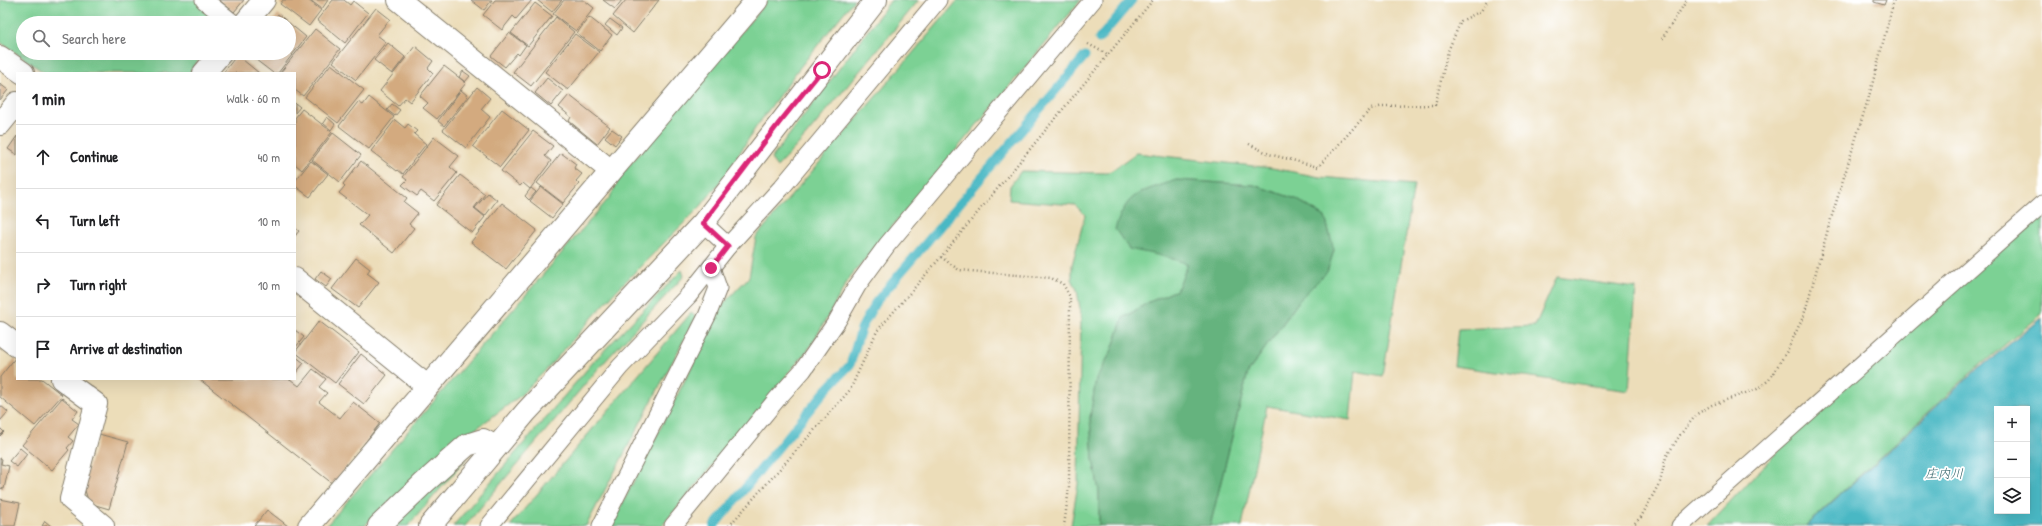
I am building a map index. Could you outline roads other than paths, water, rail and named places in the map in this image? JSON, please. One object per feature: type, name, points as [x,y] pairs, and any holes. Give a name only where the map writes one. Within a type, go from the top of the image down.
[{"type":"street","points":[[251,16],[264,0]]},
{"type":"street","points":[[399,0],[611,171]]},
{"type":"street","points":[[309,526],[757,0]]},
{"type":"street","points":[[430,526],[526,412],[703,223],[876,0]]},
{"type":"street","points":[[0,57],[22,72]]},
{"type":"street","points":[[205,72],[215,60]]},
{"type":"street","points":[[0,124],[16,104]]},
{"type":"street","points":[[296,280],[427,386]]},
{"type":"street","points":[[0,333],[16,345]]},
{"type":"street","points":[[63,380],[96,404],[71,500],[103,526]]},
{"type":"street","points":[[379,526],[467,445],[482,440],[496,447]]},
{"type":"lane","points":[[204,0],[224,16]]},
{"type":"lane","points":[[489,526],[620,367],[689,295],[728,246],[782,187],[938,0]]},
{"type":"lane","points":[[673,526],[777,399],[803,370],[837,321],[857,286],[887,245],[1093,0]]},
{"type":"lane","points":[[1680,526],[2042,204]]},
{"type":"lane","points":[[703,223],[728,246]]},
{"type":"lane","points":[[601,526],[707,316],[718,288],[711,268]]},
{"type":"water","name":"庄内川","points":[[2042,318],[2042,526],[1806,526],[1972,374]]},
{"type":"waterway","points":[[1099,39],[1132,0]]},
{"type":"waterway","points":[[714,526],[825,391],[850,365],[861,329],[875,303],[1085,56]]}]
